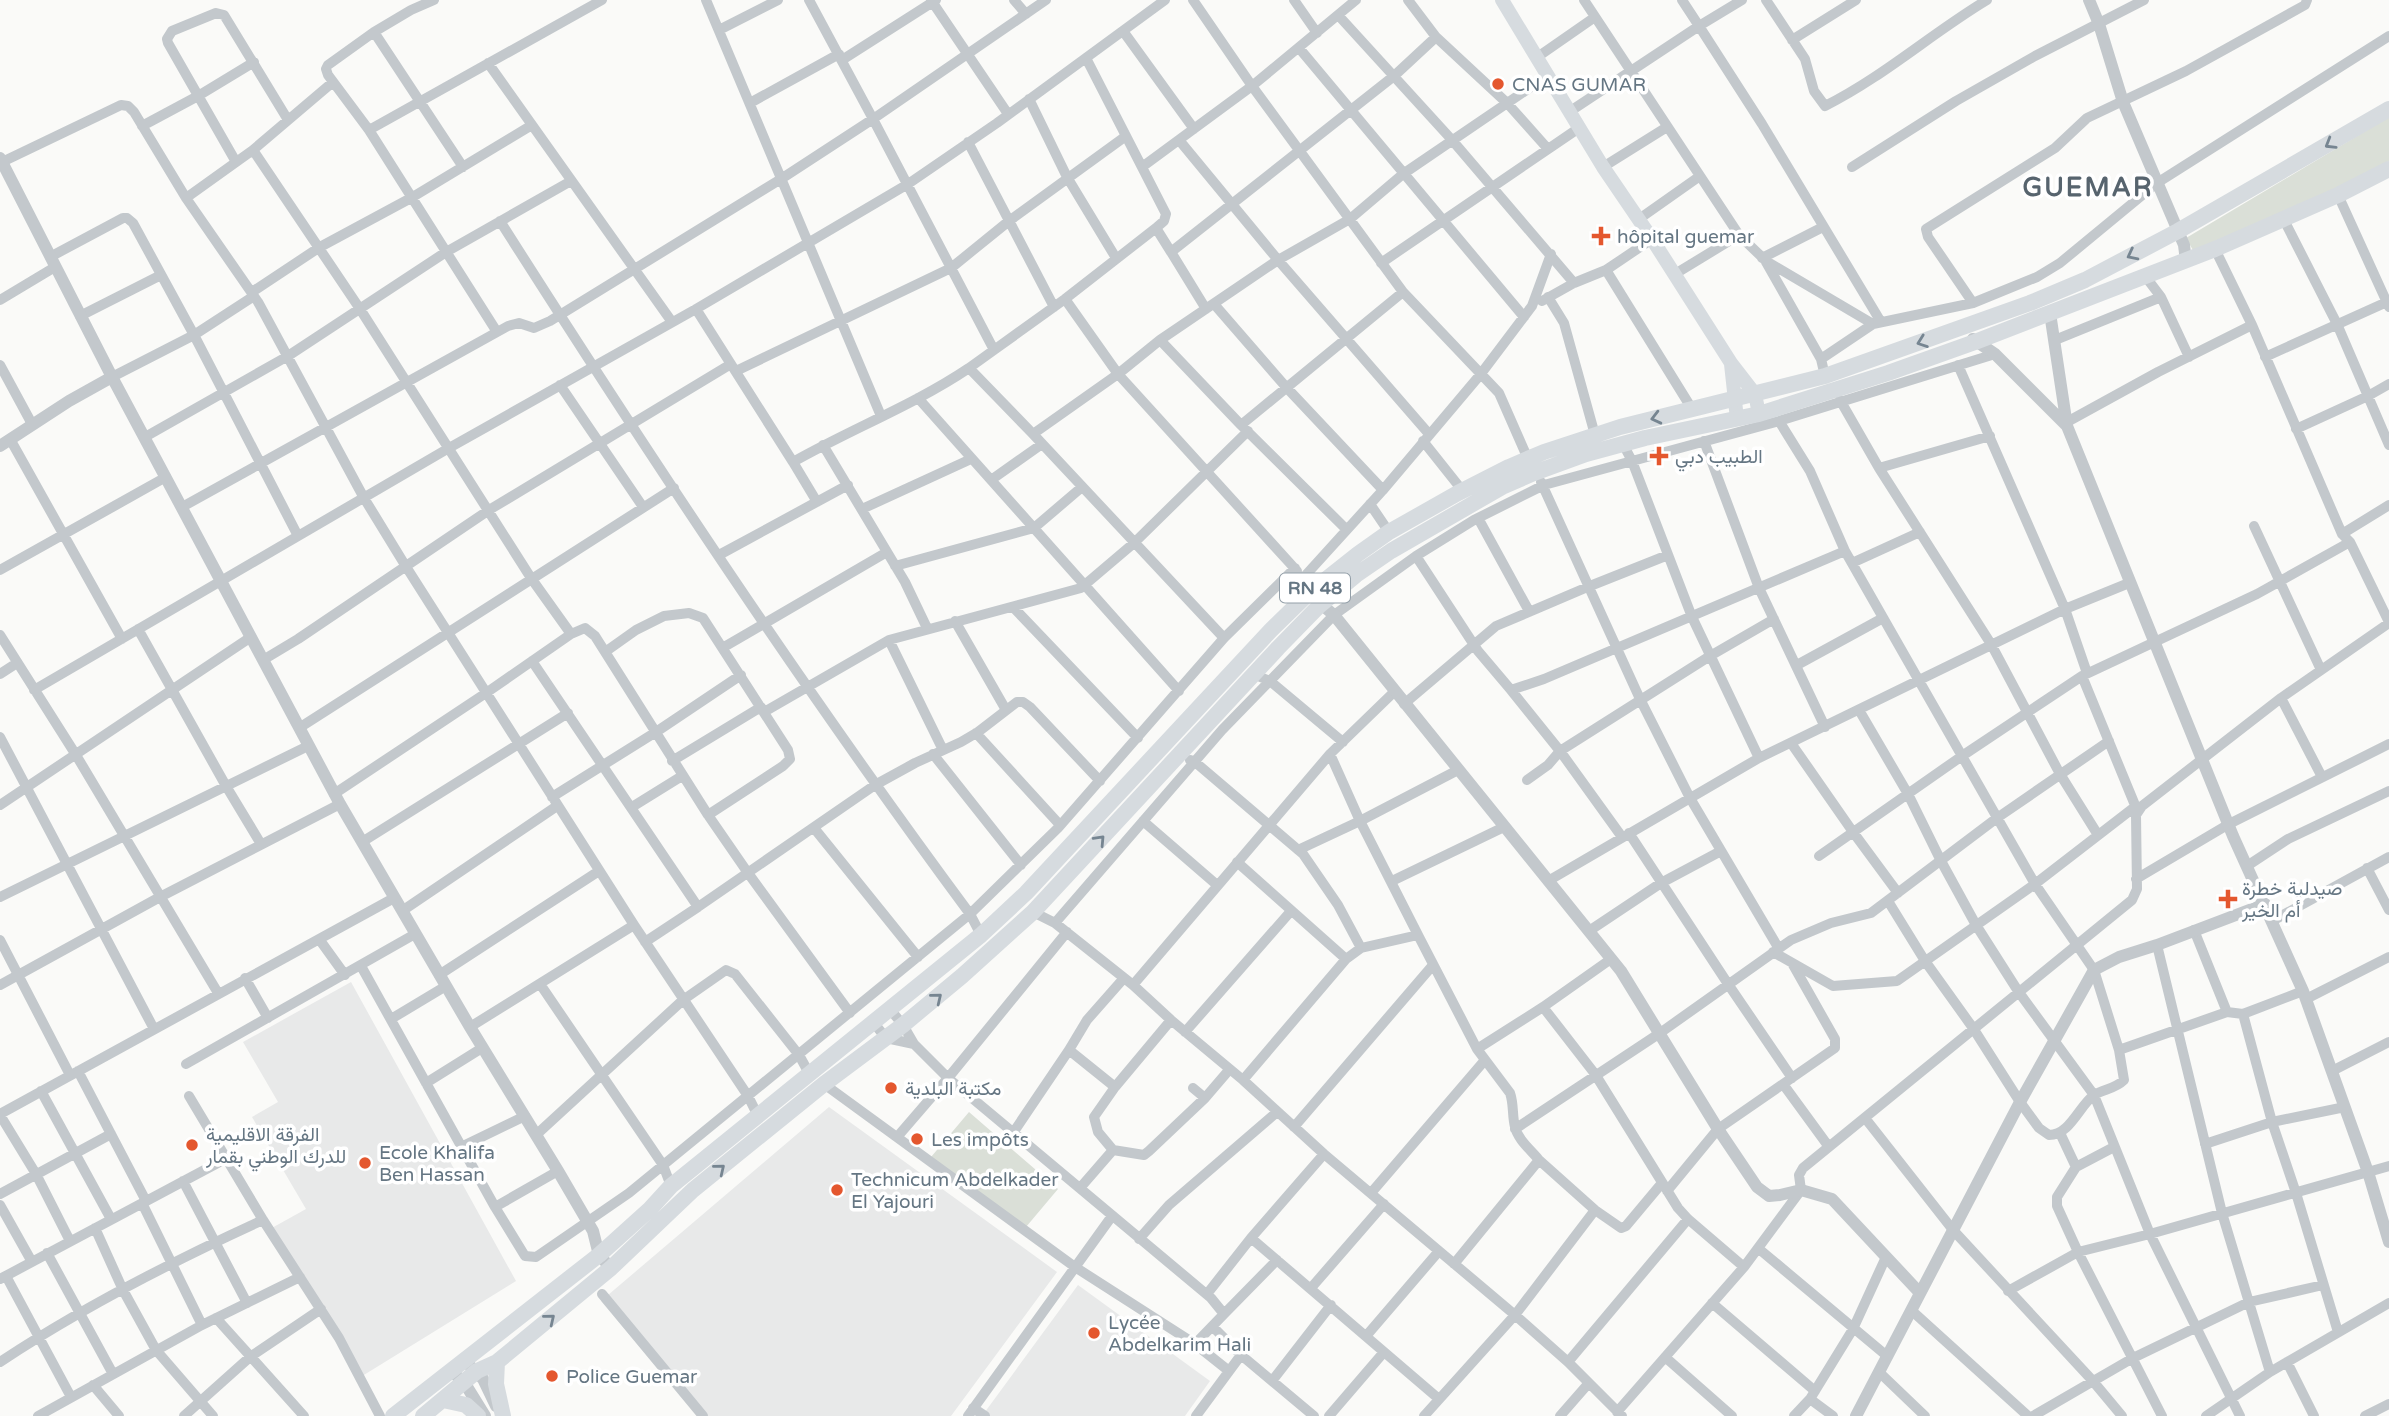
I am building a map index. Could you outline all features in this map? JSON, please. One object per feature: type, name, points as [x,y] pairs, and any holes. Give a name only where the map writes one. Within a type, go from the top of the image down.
[{"type":"highway","name":"RN 48","points":[[423,1416],[443,1400],[465,1372],[497,1362],[611,1268],[693,1190],[824,1084],[903,1025],[1033,912],[1177,755],[1215,726],[1311,591],[1356,575],[1391,551],[1502,487],[1535,472],[1595,435],[1755,394],[1832,390],[1963,326],[2030,303],[2085,279],[2178,231],[2389,109]]},
{"type":"highway","name":"RN 48","points":[[393,1416],[465,1372],[650,1209],[671,1186],[981,935],[1035,883],[1311,591],[1389,532],[1462,490],[1535,472],[1623,444],[1759,414],[1975,342],[2215,249],[2339,195],[2389,169]]},
{"type":"highway","points":[[497,1362],[496,1384],[501,1416]]},
{"type":"highway","points":[[443,1400],[466,1405],[478,1416]]},
{"type":"main road","points":[[1502,0],[1603,167],[1731,363],[1755,394],[1759,414]]},
{"type":"main road","points":[[1731,363],[1737,419]]},
{"type":"street","points":[[434,0],[411,9],[374,32],[328,65],[327,72],[369,130],[497,332]]},
{"type":"street","points":[[369,130],[602,0]]},
{"type":"street","points":[[706,0],[881,416]]},
{"type":"street","points":[[719,30],[778,0]]},
{"type":"street","points":[[809,0],[994,350]]},
{"type":"street","points":[[1014,0],[1026,14]]},
{"type":"street","points":[[182,507],[497,332],[516,323],[534,328],[560,315],[781,179],[1045,0]]},
{"type":"street","points":[[34,690],[449,447],[696,309],[908,184],[1165,0]]},
{"type":"street","points":[[1193,0],[1252,86],[1403,292],[1480,375],[1489,381],[1502,398],[1619,648],[1640,699],[1690,798],[1776,950],[1791,963],[1826,983],[1840,986],[1897,981],[2035,884],[2203,760],[2281,698],[2389,622],[2346,538],[2215,249]]},
{"type":"street","points":[[1294,0],[1317,33]]},
{"type":"street","points":[[1142,167],[1252,86],[1356,0]]},
{"type":"street","points":[[1408,0],[1436,37],[1507,103],[1548,149]]},
{"type":"street","points":[[1584,0],[1739,235],[1764,260],[1821,359],[1832,390],[1992,644],[2060,774],[2098,835]]},
{"type":"street","points":[[1682,0],[1762,124],[1877,323]]},
{"type":"street","points":[[1569,112],[1630,70],[1742,0]]},
{"type":"street","points":[[1766,0],[1805,59],[1814,91],[1826,105],[1900,60],[1955,19],[1987,0]]},
{"type":"street","points":[[1792,40],[1856,0]]},
{"type":"street","points":[[2089,0],[2123,102],[2184,244],[2186,261]]},
{"type":"street","points":[[1852,167],[1956,101],[2035,56],[2144,0]]},
{"type":"street","points":[[1973,303],[1928,237],[1926,229],[2056,148],[2088,118],[2229,47],[2305,5],[2307,0]]},
{"type":"street","points":[[750,103],[841,57],[933,1],[1008,114]]},
{"type":"street","points":[[236,162],[168,43],[167,39],[172,31],[220,13],[233,28],[288,120]]},
{"type":"street","points":[[1338,15],[1452,139],[1574,283]]},
{"type":"street","points":[[1536,58],[1595,17]]},
{"type":"street","points":[[1123,30],[1194,130]]},
{"type":"street","points":[[374,32],[463,167]]},
{"type":"street","points":[[1821,359],[1877,323],[1973,303],[2019,286],[2060,263],[2157,183],[2389,36]]},
{"type":"street","points":[[1171,252],[1394,76],[1436,37]]},
{"type":"street","points":[[1299,48],[1524,317]]},
{"type":"street","points":[[793,462],[918,398],[969,368],[1065,299],[1164,221],[1166,214],[1086,58]]},
{"type":"street","points":[[142,126],[254,62]]},
{"type":"street","points":[[488,63],[672,322]]},
{"type":"street","points":[[1033,434],[1118,374],[1160,340],[1278,260],[1350,219],[1403,174],[1547,76]]},
{"type":"street","points":[[186,198],[253,150],[333,82]]},
{"type":"street","points":[[1029,99],[1067,177],[1116,258]]},
{"type":"street","points":[[611,1268],[599,1255],[593,1231],[482,1048],[337,799],[111,377],[2,165],[121,105],[131,109],[186,198],[253,294],[364,498],[405,565],[599,871],[748,1096],[758,1116]]},
{"type":"street","points":[[122,639],[64,534],[5,442],[111,377],[194,335],[320,247],[411,198],[532,125]]},
{"type":"street","points":[[1603,167],[1667,127]]},
{"type":"street","points":[[1381,263],[1579,128]]},
{"type":"street","points":[[263,660],[489,510],[631,423],[734,368],[951,268],[1009,220],[1126,136]]},
{"type":"street","points":[[1179,140],[1278,260],[1347,338],[1426,438],[1462,490]]},
{"type":"street","points":[[968,142],[1054,307]]},
{"type":"street","points":[[253,150],[320,247],[531,578],[570,634]]},
{"type":"street","points":[[1639,219],[1700,176]]},
{"type":"street","points":[[145,438],[288,356],[446,253],[571,181]]},
{"type":"street","points":[[2265,357],[2388,304],[2339,195]]},
{"type":"street","points":[[0,300],[52,262],[127,218],[136,227],[298,536]]},
{"type":"street","points":[[2284,220],[2337,324],[2389,445]]},
{"type":"street","points":[[500,221],[592,367],[807,689],[970,914],[981,935]]},
{"type":"street","points":[[1764,260],[1823,227]]},
{"type":"street","points":[[1156,228],[1210,307],[1383,489]]},
{"type":"street","points":[[1675,274],[1739,235]]},
{"type":"street","points":[[1532,306],[1574,283],[1606,270],[1652,239]]},
{"type":"street","points":[[1311,591],[1346,529],[1480,375],[1532,306],[1551,254]]},
{"type":"street","points":[[1764,260],[1877,323]]},
{"type":"street","points":[[1606,270],[1692,410]]},
{"type":"street","points":[[80,316],[161,275]]},
{"type":"street","points":[[2145,276],[2161,297],[2189,357]]},
{"type":"street","points":[[672,761],[763,710],[807,689],[889,639],[1085,586],[1134,543],[1286,387],[1403,292]]},
{"type":"street","points":[[1548,297],[1564,323],[1595,435]]},
{"type":"street","points":[[2055,340],[2161,297]]},
{"type":"street","points":[[1065,299],[1118,374],[1295,568],[1611,959],[1718,1129],[1762,1192],[1774,1196],[1801,1190],[1832,1199],[1919,1292]]},
{"type":"street","points":[[696,309],[817,502]]},
{"type":"street","points":[[2050,313],[2067,424],[2129,583],[2229,824],[2305,995],[2368,1172],[2389,1242]]},
{"type":"street","points":[[1963,326],[1975,342],[1994,354],[2067,424]]},
{"type":"street","points":[[2067,424],[2252,326]]},
{"type":"street","points":[[1160,340],[1346,529]]},
{"type":"street","points":[[1055,923],[1195,762],[1215,726],[1270,681],[1334,615],[1416,556],[1478,518],[1535,472],[1632,461],[1779,421],[1832,390],[1958,365],[1994,354]]},
{"type":"street","points":[[0,365],[32,425]]},
{"type":"street","points":[[1033,912],[1055,923],[1133,985],[1324,1154],[1515,1315],[1569,1363],[1620,1414],[1759,1248],[1801,1190],[1799,1181],[1802,1168],[2132,900],[2137,888],[2137,808],[2084,675],[2065,609],[1958,365]]},
{"type":"street","points":[[969,368],[1224,638]]},
{"type":"street","points":[[2296,429],[2389,384]]},
{"type":"street","points":[[560,386],[643,508]]},
{"type":"street","points":[[918,398],[1179,691]]},
{"type":"street","points":[[1779,421],[1810,471],[1845,551],[1997,818],[2035,884],[2094,970],[2119,1050],[2124,1080],[2118,1086],[2094,1095],[2060,1133],[2046,1134],[2020,1102],[1888,901]]},
{"type":"street","points":[[1879,468],[1990,436]]},
{"type":"street","points":[[1704,441],[1759,588],[1825,727]]},
{"type":"street","points":[[990,480],[1042,444]]},
{"type":"street","points":[[1623,444],[1692,617],[1759,758]]},
{"type":"street","points":[[823,445],[895,566],[927,628]]},
{"type":"street","points":[[862,509],[971,459]]},
{"type":"street","points":[[0,570],[166,477]]},
{"type":"street","points":[[719,555],[848,485]]},
{"type":"street","points":[[895,566],[1034,528],[1082,487]]},
{"type":"street","points":[[299,728],[674,488]]},
{"type":"street","points":[[1370,504],[1389,532]]},
{"type":"street","points":[[1819,856],[2027,711],[2084,675],[2279,581],[2346,538],[2389,505]]},
{"type":"street","points":[[1478,518],[1529,611]]},
{"type":"street","points":[[2254,526],[2321,670]]},
{"type":"street","points":[[1852,563],[1920,531]]},
{"type":"street","points":[[1511,690],[1619,648],[1845,551]]},
{"type":"street","points":[[724,647],[887,552]]},
{"type":"street","points":[[1404,704],[1496,626],[1668,555]]},
{"type":"street","points":[[1416,556],[1474,645],[1560,751],[1661,883],[1829,1147]]},
{"type":"street","points":[[361,966],[522,1252],[528,1258],[540,1255],[588,1223],[663,1165],[970,914],[1060,825],[1224,638],[1295,568]]},
{"type":"street","points":[[1548,881],[1759,758],[2065,609],[2129,583]]},
{"type":"street","points":[[1013,607],[1138,738]]},
{"type":"street","points":[[606,652],[650,622],[681,612],[697,614],[703,618],[724,647],[788,750],[790,760],[708,815]]},
{"type":"street","points":[[1797,665],[1883,618]]},
{"type":"street","points":[[1527,780],[1548,765],[1560,751],[1640,699],[1774,619]]},
{"type":"street","points":[[955,621],[1006,710]]},
{"type":"street","points":[[0,985],[261,844],[337,799],[580,628],[587,629],[606,652],[681,776],[850,1013]]},
{"type":"street","points":[[138,629],[261,844]]},
{"type":"street","points":[[0,635],[76,755],[218,993]]},
{"type":"street","points":[[0,805],[251,637]]},
{"type":"street","points":[[889,639],[938,752],[1021,865]]},
{"type":"street","points":[[532,662],[698,907]]},
{"type":"street","points":[[0,674],[17,663]]},
{"type":"street","points":[[1253,674],[1270,681],[1343,742]]},
{"type":"street","points":[[402,911],[603,764],[741,676]]},
{"type":"street","points":[[1133,985],[1330,754],[1394,692]]},
{"type":"street","points":[[2281,698],[2322,777]]},
{"type":"street","points":[[645,942],[875,785],[976,733],[1017,702],[1026,704],[1100,781]]},
{"type":"street","points":[[1858,710],[1908,793],[1976,925],[2018,991],[2094,1095],[2150,1234],[2240,1416]]},
{"type":"street","points":[[362,842],[568,713]]},
{"type":"street","points":[[976,733],[1060,825]]},
{"type":"street","points":[[0,737],[154,1029]]},
{"type":"street","points":[[1516,1129],[1660,1033],[1776,950],[1819,928],[1865,916],[1888,901],[1997,818],[2109,741]]},
{"type":"street","points":[[1791,743],[1899,893]]},
{"type":"street","points":[[2136,879],[2229,824],[2389,744]]},
{"type":"street","points":[[0,897],[309,746]]},
{"type":"street","points":[[1330,754],[1360,821],[1477,1049],[1510,1093],[1516,1129],[1520,1137],[1539,1160],[1595,1210],[1621,1228],[1626,1226],[1718,1129],[1833,1050],[1836,1044],[1791,963]]},
{"type":"street","points":[[1177,755],[1195,762],[1298,850],[1327,888],[1361,948]]},
{"type":"street","points":[[1298,850],[1458,770]]},
{"type":"street","points":[[632,807],[681,776]]},
{"type":"street","points":[[2247,866],[2288,839],[2389,791]]},
{"type":"street","points":[[1143,821],[1217,885]]},
{"type":"street","points":[[1392,881],[1504,827]]},
{"type":"street","points":[[814,828],[918,957]]},
{"type":"street","points":[[1589,931],[1661,883],[1721,850]]},
{"type":"street","points":[[2272,921],[2389,857]]},
{"type":"street","points":[[1082,859],[1103,868]]},
{"type":"street","points":[[1237,862],[1346,958]]},
{"type":"street","points":[[2367,868],[2389,910]]},
{"type":"street","points":[[391,1019],[442,980],[599,871]]},
{"type":"street","points":[[70,1241],[36,1174],[0,1114],[394,898]]},
{"type":"street","points":[[1856,1416],[2020,1102],[2094,970],[2119,957],[2265,904]]},
{"type":"street","points":[[1185,1032],[1291,911]]},
{"type":"street","points":[[470,1027],[634,925]]},
{"type":"street","points":[[2194,930],[2227,1012]]},
{"type":"street","points":[[898,1136],[1067,932]]},
{"type":"street","points":[[186,1064],[415,934]]},
{"type":"street","points":[[1242,1080],[1346,958],[1361,948],[1418,935]]},
{"type":"street","points":[[318,939],[345,975]]},
{"type":"street","points":[[0,940],[111,1134],[202,1325]]},
{"type":"street","points":[[2157,945],[2221,1213],[2270,1372]]},
{"type":"street","points":[[2119,1050],[2227,1012],[2243,1014],[2305,995],[2389,957]]},
{"type":"street","points":[[1477,1049],[1611,959]]},
{"type":"street","points":[[1294,1127],[1433,965]]},
{"type":"street","points":[[536,1135],[683,1000],[721,972],[730,970],[799,1055],[810,1075]]},
{"type":"street","points":[[245,978],[268,1018]]},
{"type":"street","points":[[1013,1133],[1087,1020],[1124,978]]},
{"type":"street","points":[[540,984],[663,1165],[671,1186]]},
{"type":"street","points":[[1543,1007],[1595,1074],[1664,1187],[1688,1219],[1744,1267]]},
{"type":"street","points":[[889,1008],[914,1044],[948,1078],[1207,1294],[1224,1314]]},
{"type":"street","points":[[2243,1014],[2272,1122],[2338,1332]]},
{"type":"street","points":[[1171,1020],[1115,1087],[1094,1117],[1098,1132],[1113,1150],[1144,1155],[1205,1098],[1230,1070]]},
{"type":"street","points":[[873,1021],[886,1038],[914,1044]]},
{"type":"street","points":[[2332,1071],[2389,1042]]},
{"type":"street","points":[[426,1083],[482,1048]]},
{"type":"street","points":[[1069,1050],[1115,1087]]},
{"type":"street","points":[[1371,1193],[1485,1060]]},
{"type":"street","points":[[824,1084],[1075,1267],[1195,1344],[1229,1371]]},
{"type":"street","points":[[1193,1088],[1205,1098]]},
{"type":"street","points":[[41,1091],[111,1219]]},
{"type":"street","points":[[189,1096],[263,1220],[339,1338],[380,1416]]},
{"type":"street","points":[[2205,1144],[2272,1122],[2345,1107]]},
{"type":"street","points":[[1139,1239],[1170,1205],[1277,1111]]},
{"type":"street","points":[[461,1147],[525,1116]]},
{"type":"street","points":[[1865,1118],[1953,1230],[2122,1416]]},
{"type":"street","points":[[2060,1133],[2076,1167]]},
{"type":"street","points":[[0,1194],[111,1134]]},
{"type":"street","points":[[2114,1147],[2076,1167],[2057,1202],[2078,1252],[2162,1416]]},
{"type":"street","points":[[1080,1188],[1113,1150]]},
{"type":"street","points":[[1207,1294],[1251,1238],[1324,1154]]},
{"type":"street","points":[[71,1397],[40,1336],[3,1277],[227,1158]]},
{"type":"street","points":[[1454,1264],[1539,1160]]},
{"type":"street","points":[[2008,1291],[2078,1252],[2296,1194],[2389,1166]]},
{"type":"street","points":[[495,1208],[558,1171]]},
{"type":"street","points":[[183,1181],[247,1303]]},
{"type":"street","points":[[1311,1288],[1384,1204]]},
{"type":"street","points":[[0,1205],[32,1262]]},
{"type":"street","points":[[1424,1416],[1515,1315],[1595,1210]]},
{"type":"street","points":[[985,1416],[970,1412],[1112,1216]]},
{"type":"street","points":[[1569,1363],[1688,1219]]},
{"type":"street","points":[[0,1362],[79,1313],[171,1264],[263,1220]]},
{"type":"street","points":[[95,1228],[123,1290],[156,1350],[213,1416]]},
{"type":"street","points":[[1251,1238],[1439,1399]]},
{"type":"street","points":[[1759,1248],[1887,1356]]},
{"type":"street","points":[[1367,1335],[1439,1251]]},
{"type":"street","points":[[47,1253],[113,1374]]},
{"type":"street","points":[[1794,1416],[1813,1395],[1853,1329],[1886,1257]]},
{"type":"street","points":[[1195,1344],[1277,1260]]},
{"type":"street","points":[[38,1416],[202,1325],[300,1277]]},
{"type":"street","points":[[1911,1310],[2030,1416],[2133,1358],[2249,1302],[2323,1285]]},
{"type":"street","points":[[602,1294],[702,1416]]},
{"type":"street","points":[[1712,1303],[1833,1416]]},
{"type":"street","points":[[2206,1416],[2270,1372],[2389,1303]]},
{"type":"street","points":[[1272,1381],[1331,1306]]},
{"type":"street","points":[[184,1416],[250,1357],[321,1309]]},
{"type":"street","points":[[216,1318],[304,1416]]},
{"type":"street","points":[[1213,1327],[1241,1355],[1314,1416]]},
{"type":"street","points":[[1329,1416],[1384,1352]]},
{"type":"street","points":[[1201,1414],[1241,1355]]},
{"type":"street","points":[[1665,1357],[1732,1416]]},
{"type":"street","points":[[2287,1362],[2314,1416]]},
{"type":"street","points":[[465,1372],[485,1416]]},
{"type":"street","points":[[465,1372],[488,1388],[501,1416]]},
{"type":"street","points":[[1879,1372],[1925,1416]]},
{"type":"street","points":[[1560,1416],[1588,1384]]},
{"type":"street","points":[[93,1385],[119,1416]]},
{"type":"street","points":[[2365,1416],[2389,1404]]},
{"type":"shaded area","points":[[2389,117],[2389,161],[2281,219],[2194,252],[2186,238]]},
{"type":"shaded area","name":"Ecole Khalifa Ben Hassan","points":[[351,982],[516,1281],[359,1378],[270,1229],[306,1209],[252,1117],[278,1102],[243,1042]]},
{"type":"shaded area","name":"Technicum Abdelkader El Yajouri","points":[[829,1107],[1057,1272],[951,1416],[698,1416],[601,1301]]},
{"type":"shaded area","points":[[969,1112],[1058,1189],[1026,1227],[931,1157]]},
{"type":"shaded area","name":"Lycée Abdelkarim Hali","points":[[1078,1285],[1210,1381],[1185,1416],[982,1416]]},
{"type":"place","name":"CNAS GUMAR","points":[[1498,84]]},
{"type":"place","name":"hôpital guemar","points":[[1601,236]]},
{"type":"place","name":"الطبيب دبي","points":[[1659,456]]},
{"type":"place","name":"صيدلية خطرة أم الخير","points":[[2228,899]]},
{"type":"place","name":"مكتبة البلدية","points":[[891,1088]]},
{"type":"place","name":"Les impôts","points":[[917,1139]]},
{"type":"place","name":"الفرقة الاقليمية للدرك الوطني بقمار","points":[[192,1145]]},
{"type":"place","name":"Ecole Khalifa Ben Hassan","points":[[365,1163]]},
{"type":"place","name":"Technicum Abdelkader El Yajouri","points":[[837,1190]]},
{"type":"place","name":"Lycée Abdelkarim Hali","points":[[1094,1333]]},
{"type":"place","name":"Police Guemar","points":[[552,1376]]},
{"type":"district","name":"GUEMAR","points":[[2088,187]]}]
